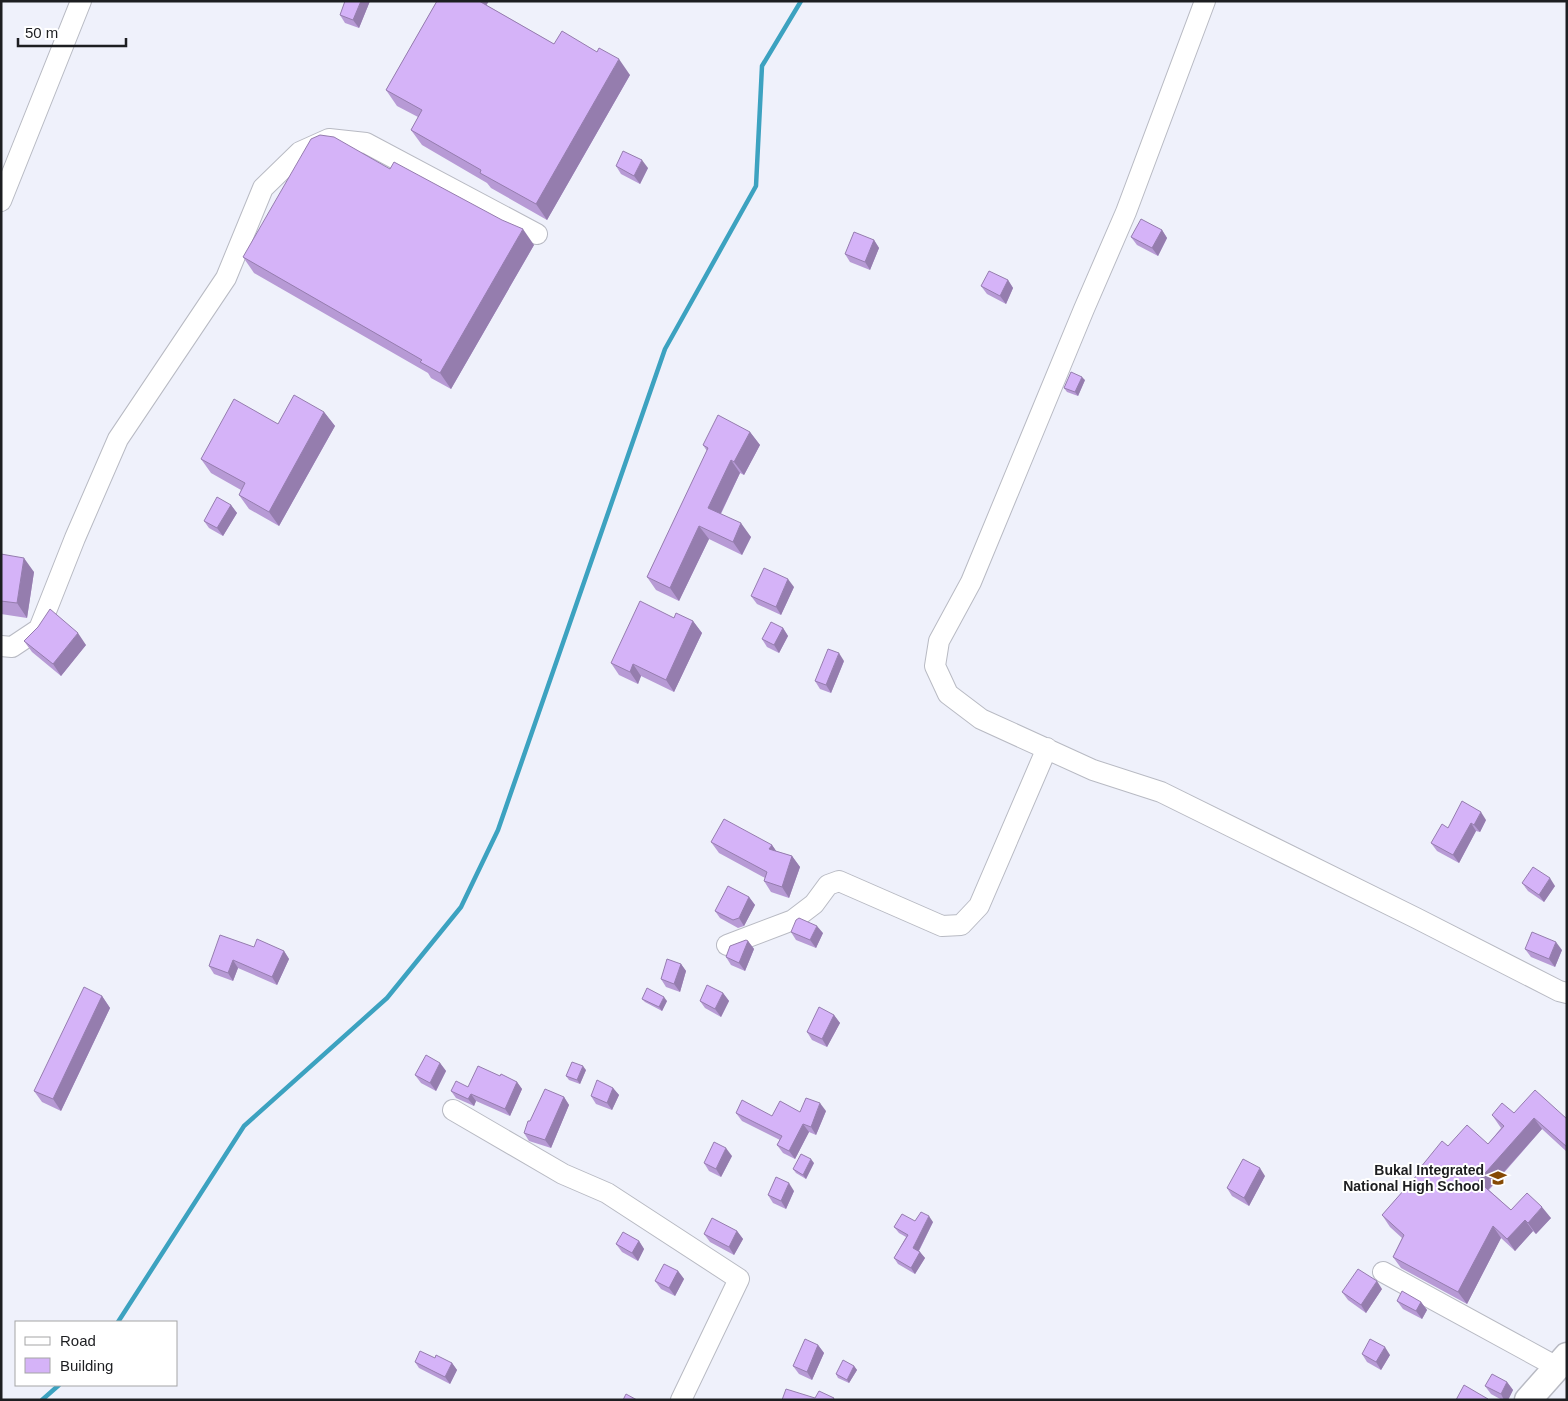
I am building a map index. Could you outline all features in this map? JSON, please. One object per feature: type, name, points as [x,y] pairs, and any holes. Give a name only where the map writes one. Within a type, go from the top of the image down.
[{"type":"main road","points":[[1528,1400],[1562,1362]]},
{"type":"street","points":[[1,201],[81,1]]},
{"type":"street","points":[[1204,1],[1126,212],[1084,308],[971,582],[938,641],[935,666],[948,694],[981,718],[1093,770],[1162,792],[1567,993]]},
{"type":"street","points":[[1,646],[12,647],[39,629],[75,538],[118,439],[226,278],[263,188],[300,152],[329,138],[366,143],[537,234]]},
{"type":"street","points":[[727,945],[793,920],[814,904],[828,885],[839,881],[942,926],[961,925],[979,906],[1046,748]]},
{"type":"street","points":[[453,1110],[563,1174],[607,1194],[739,1279],[682,1400]]},
{"type":"street","points":[[1383,1272],[1562,1362]]},
{"type":"building","points":[[345,1],[361,1],[353,20],[340,15]]},
{"type":"building","points":[[437,1],[479,1],[554,44],[562,31],[597,52],[599,48],[619,59],[536,204],[480,173],[481,170],[411,130],[422,110],[386,90]]},
{"type":"building","points":[[320,135],[334,137],[390,169],[394,162],[502,220],[523,229],[440,373],[420,362],[422,360],[243,257],[311,139]]},
{"type":"building","points":[[623,151],[642,160],[634,176],[616,166]]},
{"type":"building","points":[[1141,219],[1162,230],[1152,248],[1131,237]]},
{"type":"building","points":[[854,232],[874,240],[865,262],[845,254]]},
{"type":"building","points":[[989,271],[1008,280],[1000,296],[981,286]]},
{"type":"building","points":[[1071,372],[1082,377],[1075,392],[1064,388]]},
{"type":"building","points":[[294,395],[324,412],[269,512],[239,495],[245,483],[201,459],[234,399],[278,424]]},
{"type":"building","points":[[718,415],[750,432],[734,462],[731,460],[708,508],[741,523],[733,542],[699,526],[670,588],[647,577],[708,448],[703,445]]},
{"type":"building","points":[[217,497],[231,505],[217,528],[204,521]]},
{"type":"building","points":[[1,554],[24,558],[17,603],[1,601]]},
{"type":"building","points":[[764,568],[788,579],[776,607],[751,596]]},
{"type":"building","points":[[640,601],[674,618],[676,613],[693,621],[666,680],[633,664],[630,672],[611,663]]},
{"type":"building","points":[[50,609],[78,633],[53,664],[24,641],[38,627]]},
{"type":"building","points":[[771,622],[783,628],[774,645],[762,639]]},
{"type":"building","points":[[828,649],[839,653],[826,685],[815,681]]},
{"type":"building","points":[[1462,801],[1481,812],[1474,825],[1471,823],[1453,855],[1431,843],[1442,824],[1448,828]]},
{"type":"building","points":[[724,819],[772,845],[769,849],[792,856],[782,887],[764,881],[767,872],[711,842]]},
{"type":"building","points":[[1533,867],[1550,878],[1539,895],[1522,883]]},
{"type":"building","points":[[728,886],[749,897],[739,918],[733,920],[715,911]]},
{"type":"building","points":[[799,918],[817,926],[810,940],[791,932],[796,920]]},
{"type":"building","points":[[1532,932],[1556,942],[1549,959],[1525,949]]},
{"type":"building","points":[[220,935],[254,947],[257,939],[284,951],[272,977],[233,960],[228,973],[209,966]]},
{"type":"building","points":[[748,941],[739,963],[726,957],[730,946]]},
{"type":"building","points":[[667,959],[681,964],[674,984],[661,979]]},
{"type":"building","points":[[707,985],[723,993],[715,1009],[700,1001]]},
{"type":"building","points":[[84,987],[102,996],[53,1099],[34,1091]]},
{"type":"building","points":[[647,988],[664,997],[659,1007],[642,999]]},
{"type":"building","points":[[819,1007],[834,1015],[822,1039],[807,1032]]},
{"type":"building","points":[[426,1055],[440,1063],[430,1083],[415,1075]]},
{"type":"building","points":[[572,1062],[583,1066],[577,1080],[566,1076]]},
{"type":"building","points":[[478,1066],[517,1082],[505,1109],[471,1094],[468,1099],[451,1091],[456,1081],[468,1087]]},
{"type":"building","points":[[597,1080],[613,1088],[607,1103],[591,1096]]},
{"type":"building","points":[[545,1089],[564,1097],[545,1140],[524,1133],[528,1121],[530,1121]]},
{"type":"building","points":[[1535,1090],[1567,1119],[1567,1147],[1534,1118],[1478,1181],[1511,1210],[1527,1193],[1542,1207],[1528,1223],[1525,1220],[1507,1239],[1493,1226],[1458,1292],[1393,1257],[1404,1235],[1382,1215],[1418,1174],[1416,1173],[1442,1141],[1448,1146],[1467,1125],[1488,1144],[1504,1126],[1492,1115],[1502,1103],[1514,1113]]},
{"type":"building","points":[[806,1098],[820,1103],[811,1127],[803,1124],[789,1151],[777,1145],[782,1136],[736,1113],[742,1100],[772,1116],[780,1101],[800,1112]]},
{"type":"building","points":[[714,1142],[726,1148],[716,1169],[704,1163]]},
{"type":"building","points":[[801,1154],[811,1159],[803,1175],[793,1169]]},
{"type":"building","points":[[1243,1159],[1260,1168],[1244,1198],[1227,1188]]},
{"type":"building","points":[[776,1177],[789,1183],[781,1201],[768,1195]]},
{"type":"building","points":[[921,1212],[929,1216],[913,1248],[920,1252],[911,1268],[894,1258],[908,1235],[894,1227],[902,1214],[915,1221]]},
{"type":"building","points":[[712,1218],[737,1231],[729,1247],[704,1234]]},
{"type":"building","points":[[623,1232],[639,1241],[632,1253],[616,1244]]},
{"type":"building","points":[[664,1264],[678,1271],[669,1288],[655,1281]]},
{"type":"building","points":[[1358,1269],[1377,1281],[1361,1305],[1342,1292]]},
{"type":"building","points":[[1402,1291],[1421,1302],[1416,1311],[1397,1301]]},
{"type":"building","points":[[805,1339],[818,1345],[807,1372],[793,1366]]},
{"type":"building","points":[[1370,1339],[1385,1347],[1376,1362],[1362,1354]]},
{"type":"building","points":[[420,1351],[435,1358],[436,1355],[452,1363],[445,1377],[415,1362]]},
{"type":"building","points":[[843,1360],[854,1366],[847,1380],[836,1374]]},
{"type":"building","points":[[1492,1374],[1507,1382],[1501,1394],[1485,1386]]},
{"type":"building","points":[[1464,1385],[1488,1399],[1488,1400],[1456,1400]]},
{"type":"building","points":[[786,1389],[815,1398],[819,1391],[834,1398],[833,1400],[782,1400]]},
{"type":"building","points":[[626,1394],[637,1400],[623,1400]]},
{"type":"waterway","points":[[119,1321],[244,1126],[387,998],[461,907],[498,830],[665,349],[756,186],[762,66],[801,1]]},
{"type":"waterway","points":[[42,1400],[58,1386]]},
{"type":"place","name":"Bukal Integrated National High School","points":[[1498,1178]]}]
